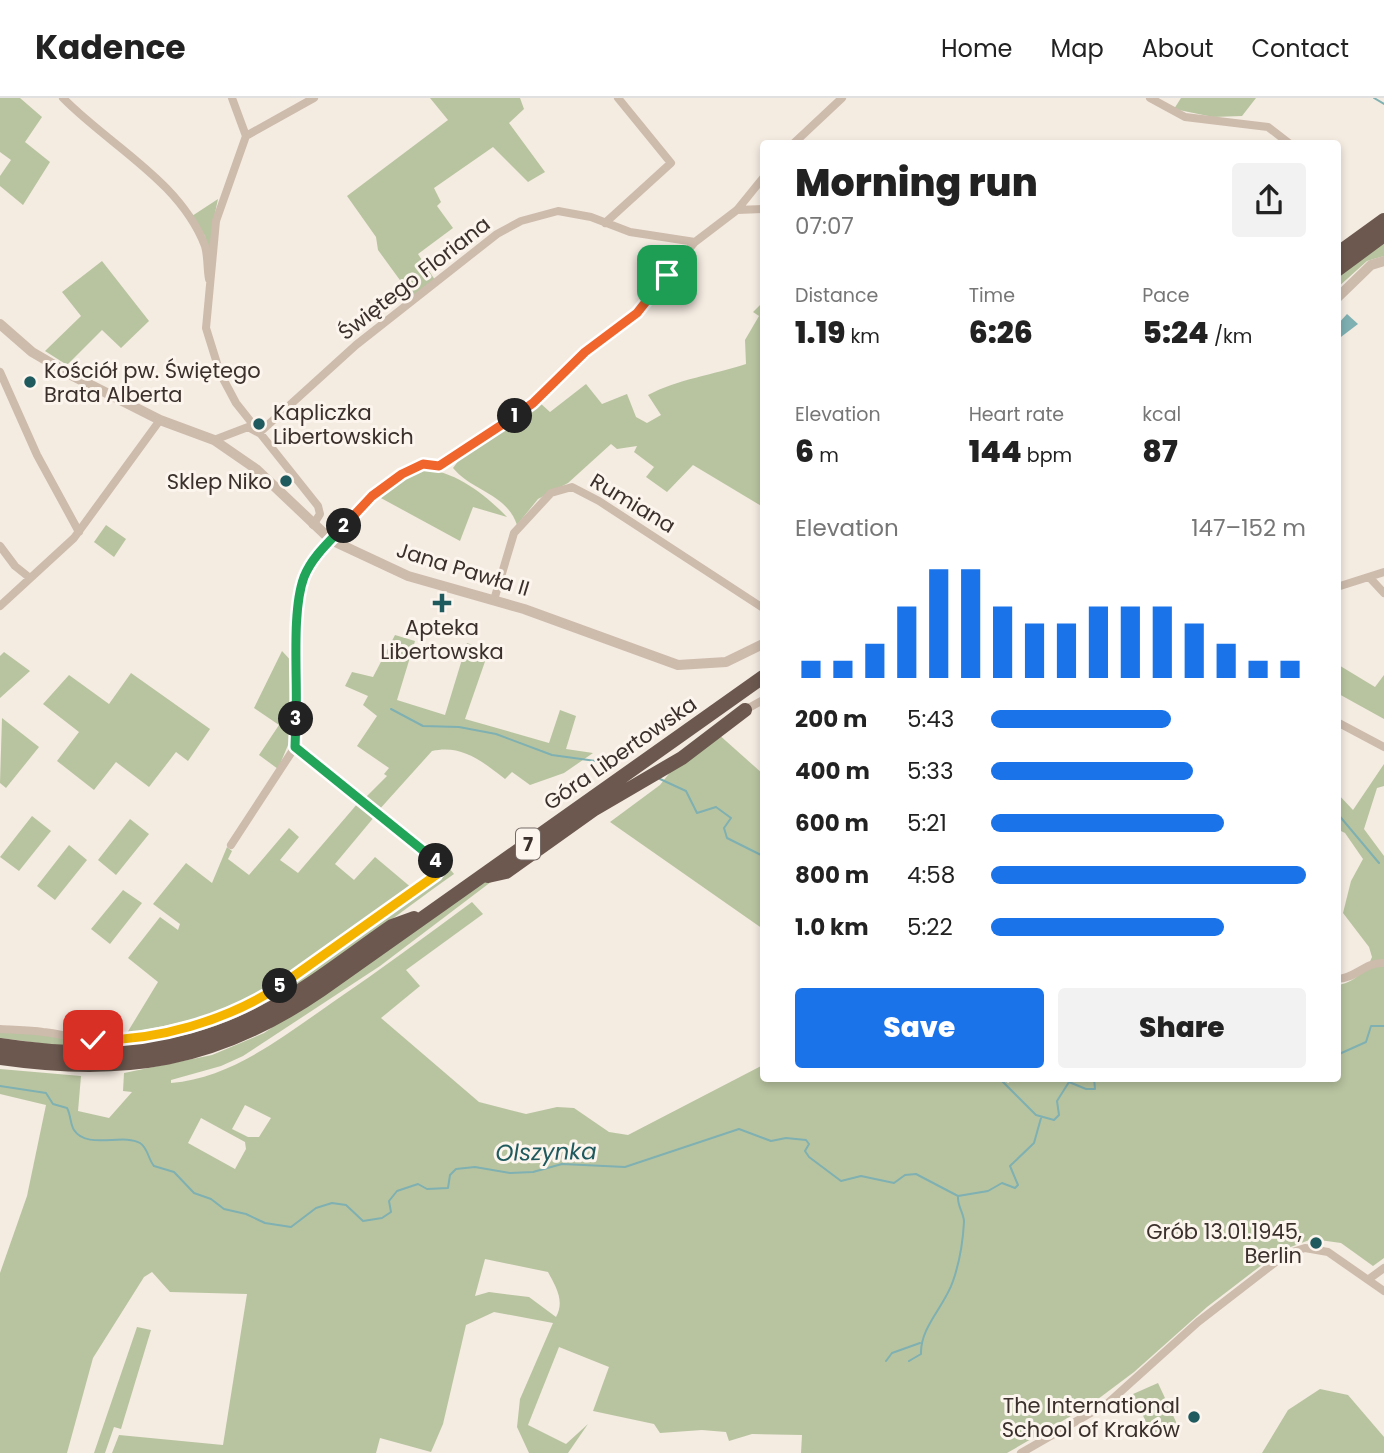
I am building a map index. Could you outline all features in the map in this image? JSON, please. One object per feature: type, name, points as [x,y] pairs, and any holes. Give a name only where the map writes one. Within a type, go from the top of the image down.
[{"type":"highway","points":[[1341,251],[1384,220]]},
{"type":"highway","points":[[1341,267],[1384,235]]},
{"type":"highway","name":"Góra Libertowska","points":[[0,1058],[110,1067],[165,1060],[210,1049],[259,1028],[298,1006],[760,679]]},
{"type":"highway","name":"7","points":[[477,880],[506,872],[593,810],[682,758],[745,710]]},
{"type":"highway","name":"Góra Libertowska","points":[[0,1045],[73,1054],[116,1054],[195,1040],[262,1013],[392,926],[432,911]]},
{"type":"street","points":[[63,98],[91,126],[169,190],[204,244],[210,282]]},
{"type":"street","points":[[232,98],[246,136]]},
{"type":"street","points":[[313,525],[320,514],[318,506],[236,403],[220,373],[206,328],[220,205],[246,136],[314,98]]},
{"type":"street","points":[[605,223],[671,163],[618,98]]},
{"type":"street","points":[[797,140],[842,98]]},
{"type":"street","points":[[1150,98],[1185,117],[1268,127],[1285,140]]},
{"type":"street","points":[[231,845],[295,747],[297,628],[303,578],[317,555],[372,496],[402,474],[423,464],[439,466],[533,403],[585,352],[637,313],[695,242],[737,210],[760,182]]},
{"type":"street","points":[[737,210],[760,209]]},
{"type":"street","name":"Świętego Floriana","points":[[259,433],[354,346],[497,234],[549,212],[576,213],[660,239],[695,242]]},
{"type":"street","points":[[1341,294],[1371,265],[1384,261]]},
{"type":"street","name":"Jana Pawła II","points":[[0,324],[42,358],[160,420],[214,440],[256,469],[331,540],[408,576],[494,600],[681,666],[726,662],[760,645]]},
{"type":"street","points":[[0,372],[37,455],[79,532]]},
{"type":"street","points":[[0,606],[79,532],[160,420]]},
{"type":"street","points":[[214,440],[248,427],[259,433]]},
{"type":"street","name":"Rumiana","points":[[494,600],[513,533],[551,493],[572,487],[598,499],[760,606]]},
{"type":"street","points":[[0,546],[15,566],[30,578]]},
{"type":"street","points":[[1341,586],[1384,572]]},
{"type":"street","points":[[1370,578],[1384,593]]},
{"type":"street","points":[[745,710],[760,702]]},
{"type":"street","points":[[1341,724],[1384,747]]},
{"type":"street","points":[[0,1029],[39,1031],[85,1040],[133,1038],[175,1030],[231,1013],[301,972],[438,873],[439,866],[431,857],[295,747]]},
{"type":"street","points":[[1341,978],[1366,965],[1384,963]]},
{"type":"street","points":[[1021,1453],[1108,1402],[1198,1322],[1286,1254],[1305,1248],[1328,1252],[1384,1291]]},
{"type":"street","points":[[1368,1279],[1384,1268]]},
{"type":"green space","points":[[0,98],[20,98],[42,117],[25,142],[50,162],[23,205],[0,186],[0,176],[11,160],[0,152]]},
{"type":"green space","points":[[430,98],[520,98],[524,109],[509,123],[545,172],[528,182],[493,147],[434,188],[441,202],[437,206],[453,228],[418,254],[435,280],[413,298],[378,250],[376,237],[347,196],[448,120]]},
{"type":"green space","points":[[1181,98],[1256,98],[1242,116],[1213,117],[1174,109]]},
{"type":"green space","points":[[218,199],[212,227],[211,270],[205,236],[192,216]]},
{"type":"green space","points":[[1384,242],[1384,256],[1367,261],[1341,284],[1341,273]]},
{"type":"green space","points":[[102,261],[149,321],[121,348],[102,330],[67,365],[45,351],[81,316],[62,292]]},
{"type":"green space","points":[[760,305],[760,505],[693,465],[667,492],[646,477],[654,467],[634,452],[637,446],[617,449],[611,444],[568,483],[538,499],[517,525],[505,506],[453,468],[459,460],[540,403],[550,412],[586,384],[602,404],[627,394],[636,417],[647,423],[661,415],[648,395],[683,381],[746,364],[745,340],[759,316],[753,312]]},
{"type":"green space","points":[[423,469],[447,474],[469,485],[507,517],[473,507],[460,541],[379,497],[407,476]]},
{"type":"green space","points":[[106,525],[126,539],[114,557],[94,542]]},
{"type":"green space","points":[[395,635],[415,641],[397,700],[445,715],[467,643],[489,650],[465,719],[549,743],[560,710],[576,716],[566,749],[593,753],[564,773],[530,785],[512,772],[505,779],[462,752],[443,749],[432,751],[378,811],[364,799],[387,776],[384,774],[389,768],[357,746],[377,716],[363,705],[368,696],[345,686],[352,672],[373,677]]},
{"type":"green space","points":[[282,651],[295,665],[293,733],[278,769],[259,755],[279,725],[254,708]]},
{"type":"green space","points":[[4,652],[30,671],[0,698],[0,656]]},
{"type":"green space","points":[[1341,666],[1375,687],[1384,675],[1384,719],[1341,695]]},
{"type":"green space","points":[[131,673],[210,729],[188,761],[176,752],[149,787],[116,762],[94,790],[57,761],[79,732],[43,704],[69,675],[109,704]]},
{"type":"green space","points":[[2,718],[39,747],[6,788],[0,783]]},
{"type":"green space","points":[[717,733],[760,771],[760,927],[610,822],[660,785],[675,766]]},
{"type":"green space","points":[[1384,764],[1384,786],[1377,788],[1364,829],[1384,856],[1384,1258],[1373,1266],[1341,1243],[1312,1239],[1280,1251],[1207,1307],[1134,1372],[1090,1405],[1007,1453],[801,1453],[802,1435],[752,1434],[729,1441],[726,1432],[702,1430],[660,1433],[654,1424],[593,1411],[609,1367],[559,1347],[528,1425],[566,1444],[588,1424],[568,1453],[529,1453],[517,1427],[520,1399],[553,1323],[494,1312],[466,1325],[443,1424],[431,1452],[380,1438],[376,1453],[112,1453],[119,1435],[223,1445],[247,1294],[170,1292],[152,1272],[144,1277],[93,1358],[67,1453],[0,1453],[0,1273],[27,1196],[46,1105],[0,1094],[0,1069],[81,1076],[78,1111],[109,1118],[132,1092],[123,1091],[124,1073],[212,1055],[264,1033],[514,861],[516,863],[380,966],[243,1056],[221,1066],[171,1080],[171,1083],[215,1073],[256,1053],[368,978],[472,902],[483,914],[406,970],[420,986],[381,1018],[479,1102],[526,1114],[557,1107],[574,1108],[609,1132],[628,1135],[760,1067],[760,1082],[1341,1082],[1341,984],[1358,975],[1367,967],[1372,957],[1369,947],[1343,913],[1351,881],[1363,859],[1341,831],[1341,797],[1353,810]],"holes":[[[245,1105],[271,1118],[259,1137],[248,1137],[232,1129]],[[201,1118],[245,1142],[246,1149],[235,1169],[188,1143]],[[485,1259],[548,1272],[560,1305],[556,1317],[529,1297],[489,1292],[475,1296]]]},
{"type":"green space","points":[[358,803],[375,816],[335,864],[354,880],[375,857],[413,889],[308,964],[241,1002],[171,1025],[127,1033],[158,982],[128,958],[160,917],[178,930],[180,924],[153,904],[186,863],[212,883],[227,847],[232,851],[228,859],[249,875],[289,828],[299,837],[280,860],[298,873]]},
{"type":"green space","points":[[32,816],[51,831],[19,871],[0,857]]},
{"type":"green space","points":[[130,819],[149,834],[116,875],[98,860]]},
{"type":"green space","points":[[69,845],[87,860],[55,900],[37,886]]},
{"type":"green space","points":[[442,860],[454,874],[379,929],[298,984],[213,1027],[168,1040],[107,1048],[0,1038],[0,1032],[31,1033],[94,1043],[221,1018],[258,1003],[282,988],[439,877],[443,870]]},
{"type":"green space","points":[[123,890],[142,903],[110,944],[91,929]]},
{"type":"green space","points":[[137,1327],[151,1330],[121,1429],[114,1427],[105,1453],[94,1453]]},
{"type":"green space","points":[[1158,1383],[1177,1424],[1152,1435],[1133,1394]]},
{"type":"green space","points":[[1320,1389],[1348,1395],[1384,1437],[1384,1453],[1262,1453],[1288,1410]]},
{"type":"water","points":[[1347,314],[1358,324],[1341,337],[1341,321]]},
{"type":"waterway","points":[[1374,98],[1384,104]]},
{"type":"waterway","points":[[391,709],[423,726],[459,727],[496,734],[552,755],[603,762]]},
{"type":"waterway","points":[[660,779],[686,791],[697,813],[716,807],[731,818],[724,828],[727,838],[760,854]]},
{"type":"waterway","points":[[1341,818],[1379,863]]},
{"type":"waterway","name":"Olszynka","points":[[1341,1053],[1366,1042],[1371,1026],[1384,1026]]},
{"type":"waterway","name":"Olszynka","points":[[1003,1082],[1036,1115],[1054,1120],[1059,1115],[1057,1101],[1069,1082]]},
{"type":"waterway","name":"Olszynka","points":[[1069,1082],[1086,1089],[1095,1089],[1094,1082]]},
{"type":"waterway","name":"Olszynka","points":[[0,1086],[46,1093],[53,1104],[67,1108],[73,1128],[80,1136],[87,1139],[133,1140],[140,1143],[154,1166],[174,1172],[194,1193],[211,1199],[224,1209],[246,1214],[265,1223],[291,1227],[316,1208],[332,1203],[346,1205],[363,1221],[382,1218],[391,1212],[389,1201],[397,1191],[418,1184],[427,1189],[448,1188],[450,1175],[456,1169],[475,1167],[510,1173],[533,1172],[562,1164],[625,1167],[739,1129],[771,1141],[786,1138],[806,1140],[809,1144],[805,1151],[809,1157],[841,1181],[861,1176],[894,1183],[905,1175],[916,1174],[958,1196],[988,1191],[1002,1183],[1015,1188],[1018,1185],[1010,1166],[1034,1143],[1041,1118]]},
{"type":"waterway","points":[[909,1361],[921,1354],[924,1335],[955,1274],[964,1222],[958,1196]]},
{"type":"waterway","points":[[886,1361],[892,1353],[920,1343]]},
{"type":"place","name":"Kościół pw. Świętego Brata Alberta","points":[[30,382]]},
{"type":"place","name":"Kapliczka Libertowskich","points":[[259,424]]},
{"type":"place","name":"Sklep Niko","points":[[286,481]]},
{"type":"place","name":"Apteka Libertowska","points":[[442,603]]},
{"type":"place","name":"Grób 13.01.1945, Berlin","points":[[1316,1243]]},
{"type":"place","name":"The International School of Kraków","points":[[1194,1417]]},
{"type":"route","points":[[93,1040],[133,1038],[175,1030],[231,1013],[301,972],[438,873],[439,866],[431,857],[295,747],[297,628],[303,578],[317,555],[372,496],[402,474],[423,464],[439,466],[533,403],[585,352],[637,313],[667,275]]}]
